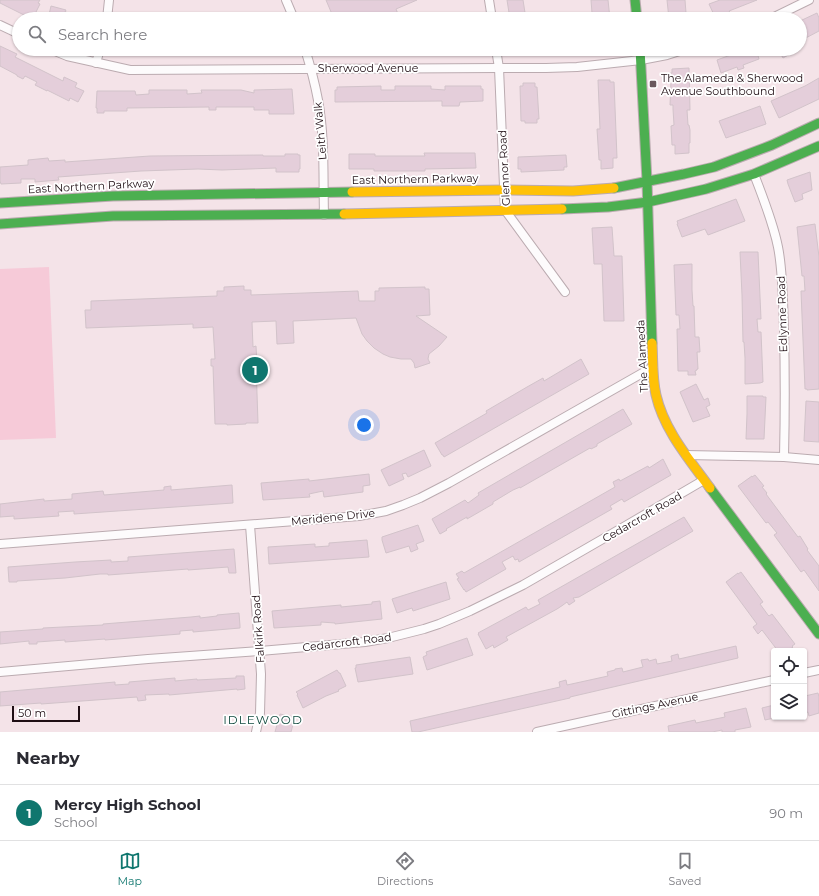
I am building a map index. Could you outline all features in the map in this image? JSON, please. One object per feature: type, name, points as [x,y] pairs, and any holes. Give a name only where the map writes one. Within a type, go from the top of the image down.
[{"type":"main road","points":[[636,0],[637,12]]},
{"type":"main road","name":"The Alameda","points":[[641,56],[656,398],[661,413],[670,431],[686,455],[819,634]]},
{"type":"main road","name":"East Northern Parkway","points":[[0,203],[113,196],[504,190],[573,191],[614,188],[714,167],[772,145],[819,123]]},
{"type":"main road","points":[[0,224],[113,216],[324,215],[505,210],[525,211],[608,207],[648,202],[701,190],[754,174],[819,146]]},
{"type":"street","points":[[108,12],[109,0]]},
{"type":"street","points":[[286,0],[291,12]]},
{"type":"street","points":[[489,0],[491,12]]},
{"type":"street","points":[[784,12],[809,0]]},
{"type":"street","points":[[0,25],[12,31]]},
{"type":"street","name":"Sherwood Avenue","points":[[67,56],[130,70],[546,68],[577,67],[641,60],[662,56]]},
{"type":"street","points":[[96,63],[98,56]]},
{"type":"street","name":"Leith Walk","points":[[307,56],[318,100],[323,154],[324,215]]},
{"type":"street","name":"Glennor Road","points":[[497,56],[499,68],[505,210],[565,292]]},
{"type":"street","name":"Edlynne Road","points":[[754,174],[778,248],[783,314],[784,457]]},
{"type":"street","name":"Meridene Drive","points":[[0,544],[359,516],[386,510],[403,505],[449,483],[654,367]]},
{"type":"street","points":[[686,455],[784,457],[819,460]]},
{"type":"street","name":"Cedarcroft Road","points":[[0,672],[365,642],[388,638],[439,624],[486,604],[523,585],[704,480]]},
{"type":"street","name":"Falkirk Road","points":[[250,525],[261,674],[260,713],[256,732]]},
{"type":"street","points":[[807,672],[819,670]]},
{"type":"street","name":"Gittings Avenue","points":[[537,732],[771,681]]},
{"type":"shaded area","points":[[49,267],[56,438],[0,440],[0,269]]},
{"type":"building","points":[[0,0],[40,0],[38,3],[40,4],[36,12],[18,12],[0,3]]},
{"type":"building","points":[[326,0],[417,0],[396,9],[397,12],[331,12]]},
{"type":"building","points":[[507,0],[523,0],[525,12],[509,12]]},
{"type":"building","points":[[591,0],[608,0],[609,12],[592,12]]},
{"type":"building","points":[[667,0],[685,0],[686,12],[668,12]]},
{"type":"building","points":[[720,0],[757,0],[729,11],[730,12],[713,12],[709,4]]},
{"type":"building","points":[[51,6],[66,10],[65,12],[50,12]]},
{"type":"building","points":[[817,13],[819,18],[819,31],[807,37],[807,18]]},
{"type":"building","points":[[0,46],[12,52],[12,56],[16,56],[15,57],[63,81],[64,77],[77,83],[75,87],[84,91],[78,102],[70,98],[69,101],[35,85],[37,82],[25,76],[23,79],[0,66]]},
{"type":"building","points":[[728,56],[758,56],[759,59],[743,65],[744,68],[738,70],[737,67],[721,73],[717,60]]},
{"type":"building","points":[[689,68],[690,110],[687,110],[688,125],[690,130],[689,153],[675,154],[675,145],[672,145],[671,126],[674,125],[673,105],[670,105],[671,81],[669,81],[669,73],[672,73],[672,69]]},
{"type":"building","points":[[819,78],[819,99],[779,118],[771,101]]},
{"type":"building","points":[[598,80],[610,80],[610,82],[614,82],[617,158],[613,158],[613,168],[601,169],[601,160],[599,160],[597,129],[600,129]]},
{"type":"building","points":[[523,83],[535,83],[535,87],[537,87],[539,119],[537,119],[537,123],[525,123],[525,121],[521,121],[520,86],[523,86]]},
{"type":"building","points":[[381,86],[381,90],[395,90],[395,86],[431,86],[431,89],[445,90],[445,86],[481,86],[481,89],[483,89],[483,101],[460,102],[459,106],[442,106],[442,101],[335,102],[335,90],[337,90],[337,87]]},
{"type":"building","points":[[292,89],[294,114],[269,114],[269,110],[254,110],[254,107],[216,107],[216,110],[209,110],[209,107],[127,108],[127,111],[104,111],[104,113],[97,113],[96,108],[97,91],[135,91],[136,95],[149,94],[149,90],[187,90],[187,94],[202,93],[201,90],[241,90],[254,93],[254,90]]},
{"type":"building","points":[[760,106],[766,124],[726,138],[719,121]]},
{"type":"building","points":[[424,153],[475,153],[476,168],[425,169],[425,171],[374,171],[374,169],[349,169],[349,154],[375,154],[375,156],[425,156]]},
{"type":"building","points":[[285,154],[300,155],[299,172],[276,172],[276,168],[222,170],[198,169],[141,171],[58,177],[59,180],[35,182],[35,179],[21,179],[21,183],[1,184],[0,181],[0,167],[28,165],[28,160],[48,158],[49,161],[65,160],[65,162],[150,156],[285,156]]},
{"type":"building","points":[[566,155],[567,167],[564,167],[564,170],[521,172],[521,169],[518,169],[518,157]]},
{"type":"building","points":[[810,172],[812,190],[802,194],[803,199],[795,202],[787,180]]},
{"type":"building","points":[[736,199],[745,221],[708,235],[705,229],[682,237],[677,221]]},
{"type":"building","points":[[815,224],[819,257],[819,389],[807,390],[805,389],[801,291],[805,291],[797,227]]},
{"type":"building","points":[[612,227],[614,256],[622,256],[624,321],[604,321],[602,264],[594,264],[592,228]]},
{"type":"building","points":[[740,252],[758,252],[761,319],[757,319],[758,332],[761,332],[763,382],[760,383],[745,384]]},
{"type":"building","points":[[692,264],[695,337],[699,337],[700,352],[697,352],[698,369],[695,371],[696,375],[688,375],[688,371],[678,371],[677,329],[680,329],[679,315],[676,315],[674,265]]},
{"type":"building","points":[[244,286],[244,290],[251,290],[251,295],[358,291],[359,301],[375,301],[375,291],[379,291],[379,288],[425,287],[425,289],[429,289],[430,315],[416,316],[447,337],[429,354],[428,359],[430,363],[415,368],[411,359],[390,357],[374,348],[362,334],[356,318],[293,321],[294,343],[277,344],[276,321],[252,322],[253,347],[256,346],[258,423],[227,425],[215,424],[213,366],[211,366],[211,359],[215,359],[213,327],[193,328],[193,324],[86,328],[85,310],[91,310],[91,301],[217,296],[217,291],[224,291],[224,287]]},
{"type":"building","points":[[581,359],[589,374],[444,457],[442,455],[435,443],[487,413],[486,411],[527,387],[543,378],[544,381]]},
{"type":"building","points":[[696,384],[704,400],[708,398],[710,405],[706,407],[710,416],[693,422],[680,392]]},
{"type":"building","points":[[747,396],[766,397],[764,439],[746,439]]},
{"type":"building","points":[[806,401],[819,402],[819,442],[804,441]]},
{"type":"building","points":[[623,409],[632,424],[597,444],[597,446],[591,449],[590,448],[520,488],[513,490],[493,502],[493,504],[467,519],[467,517],[440,534],[432,519],[465,500],[468,503],[479,495],[478,493]]},
{"type":"building","points":[[424,450],[431,466],[408,477],[406,473],[402,474],[404,479],[389,486],[381,470]]},
{"type":"building","points":[[663,459],[671,475],[624,502],[622,499],[610,506],[612,509],[519,562],[518,559],[515,560],[513,556],[502,562],[506,569],[466,592],[457,579],[459,578],[456,574],[462,571],[464,573],[615,487],[613,482],[619,479],[620,481],[648,466],[649,468]]},
{"type":"building","points":[[369,474],[370,485],[363,486],[363,492],[324,497],[323,491],[309,494],[310,497],[263,500],[261,483],[309,479],[309,481]]},
{"type":"building","points":[[755,475],[764,486],[762,487],[767,493],[766,494],[798,537],[800,536],[808,549],[807,550],[819,566],[819,591],[804,570],[801,572],[774,535],[777,533],[768,522],[766,523],[738,486]]},
{"type":"building","points":[[232,485],[233,503],[74,514],[74,511],[58,512],[59,516],[14,519],[14,516],[0,517],[0,504],[44,499],[44,501],[72,499],[72,494],[103,491],[104,495],[164,490],[164,487],[171,486],[171,490]]},
{"type":"building","points":[[684,517],[693,531],[579,597],[573,598],[575,601],[569,605],[567,602],[506,637],[508,640],[494,648],[493,645],[486,649],[478,633],[526,607],[528,610],[540,604],[538,600]]},
{"type":"building","points":[[418,525],[424,541],[416,544],[418,549],[411,552],[409,546],[386,553],[382,537]]},
{"type":"building","points":[[367,540],[369,557],[269,564],[268,547],[315,544],[315,547],[329,546],[329,543]]},
{"type":"building","points":[[234,549],[236,573],[229,573],[228,567],[108,575],[100,574],[9,582],[8,567],[111,560],[111,562],[128,561],[128,557]]},
{"type":"building","points":[[741,572],[763,602],[760,604],[768,615],[769,616],[772,614],[795,644],[792,648],[776,648],[762,630],[758,634],[753,627],[757,624],[726,582]]},
{"type":"building","points":[[446,582],[450,599],[413,611],[412,608],[397,613],[392,599]]},
{"type":"building","points":[[380,601],[382,619],[335,624],[321,622],[321,625],[274,628],[272,611],[341,605],[341,607],[372,604],[372,602]]},
{"type":"building","points":[[239,613],[240,628],[193,632],[193,630],[180,631],[180,634],[105,640],[65,642],[65,640],[37,642],[37,644],[29,644],[29,641],[0,644],[0,632],[103,625],[200,616],[200,618]]},
{"type":"building","points":[[467,638],[473,655],[427,670],[423,657],[427,655],[426,652]]},
{"type":"building","points":[[736,646],[738,658],[570,698],[418,732],[412,732],[410,721],[560,687],[559,682],[566,680],[567,685],[608,676],[607,672],[615,669],[622,668],[623,672],[643,667],[641,660],[648,659],[649,661],[656,659],[657,664],[672,661],[671,656],[678,654],[679,659]]},
{"type":"building","points":[[410,657],[413,674],[358,682],[355,668],[356,665]]},
{"type":"building","points":[[337,670],[346,686],[338,690],[339,691],[303,708],[296,692]]},
{"type":"building","points":[[236,676],[244,676],[245,689],[169,695],[145,695],[146,700],[138,701],[137,697],[0,706],[0,692],[115,682],[115,685],[129,684],[129,682],[175,678],[175,681],[236,678]]},
{"type":"building","points":[[818,693],[819,713],[809,716],[807,712],[807,696]]},
{"type":"building","points":[[771,706],[771,719],[765,720],[762,708]]},
{"type":"building","points":[[746,708],[751,727],[735,730],[735,732],[722,732],[722,730],[712,732],[669,732],[668,726],[695,720],[696,723],[725,717],[724,713]]},
{"type":"building","points":[[280,714],[295,717],[291,732],[275,732]]},
{"type":"traffic: fast","points":[[635,0],[636,12]]},
{"type":"traffic: fast","points":[[640,56],[647,181],[652,343]]},
{"type":"traffic: fast","points":[[614,188],[714,167],[772,145],[819,123]]},
{"type":"traffic: fast","points":[[562,209],[608,207],[648,202],[706,189],[754,174],[819,146]]},
{"type":"traffic: fast","points":[[0,203],[113,196],[352,192]]},
{"type":"traffic: fast","points":[[0,224],[113,216],[344,214]]},
{"type":"traffic: fast","points":[[710,488],[819,634]]},
{"type":"traffic: slow","points":[[352,192],[504,190],[573,191],[614,188]]},
{"type":"traffic: slow","points":[[344,214],[562,209]]},
{"type":"traffic: slow","points":[[652,343],[654,382],[660,408],[678,444],[710,488]]},
{"type":"place","name":"The Alameda & Sherwood Avenue Southbound","points":[[653,84]]},
{"type":"place","name":"Mercy High School","points":[[255,370]]},
{"type":"district","name":"IDLEWOOD","points":[[263,719]]}]
